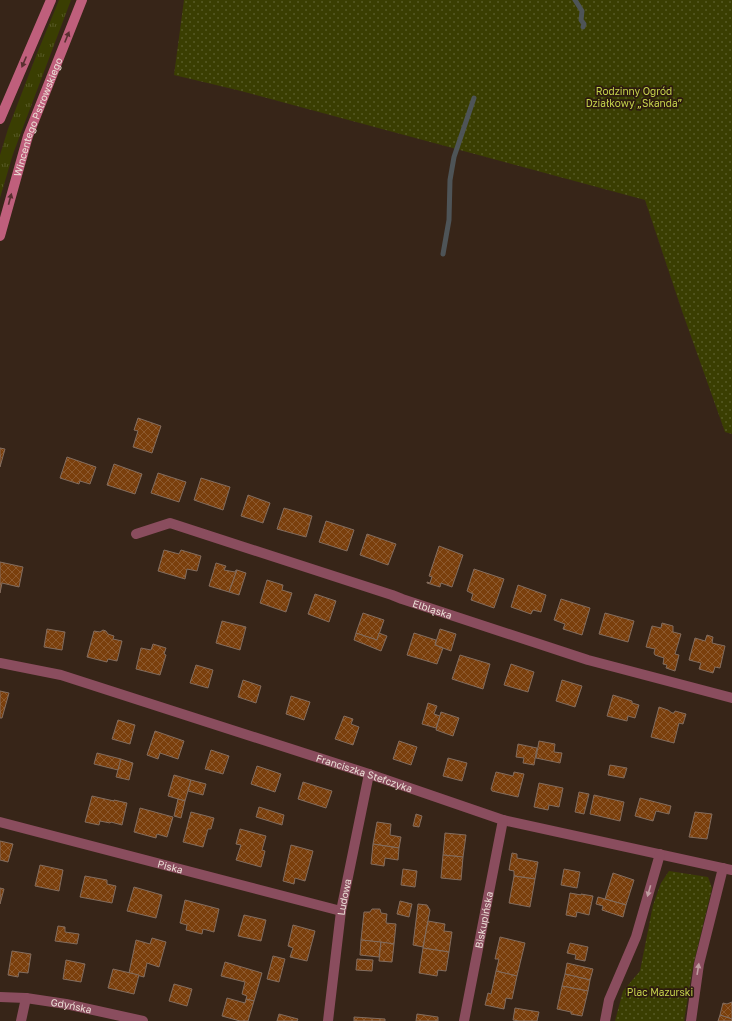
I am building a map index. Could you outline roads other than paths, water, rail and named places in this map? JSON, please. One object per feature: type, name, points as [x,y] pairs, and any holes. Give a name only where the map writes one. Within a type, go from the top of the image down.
[{"type":"main road","points":[[0,119],[50,0]]},
{"type":"main road","name":"Wincentego Pstrowskiego","points":[[0,236],[28,136],[82,0]]},
{"type":"street","name":"Elbląska","points":[[136,534],[170,523],[588,660],[732,698]]},
{"type":"street","name":"Franciszka Stefczyka","points":[[0,663],[61,675],[369,774],[503,820],[728,869]]},
{"type":"street","name":"Ludowa","points":[[328,1021],[341,911],[369,774]]},
{"type":"street","name":"Biskupińska","points":[[464,1021],[503,820]]},
{"type":"street","name":"Piska","points":[[0,822],[341,911]]},
{"type":"street","points":[[605,1021],[610,1000],[636,937],[660,854]]},
{"type":"street","points":[[691,1021],[698,964],[728,869]]},
{"type":"street","name":"Gdyńska","points":[[0,997],[26,998],[66,1004],[143,1021]]},
{"type":"street","points":[[21,1021],[26,998]]},
{"type":"waterway","points":[[575,0],[582,11],[581,20],[584,24],[583,27]]},
{"type":"waterway","points":[[443,254],[449,220],[450,180],[454,157],[474,98]]},
{"type":"park label","name":"Rodzinny Ogród Działkowy „Skanda”","points":[[634,96]]},
{"type":"park label","name":"Plac Mazurski","points":[[660,992]]}]
